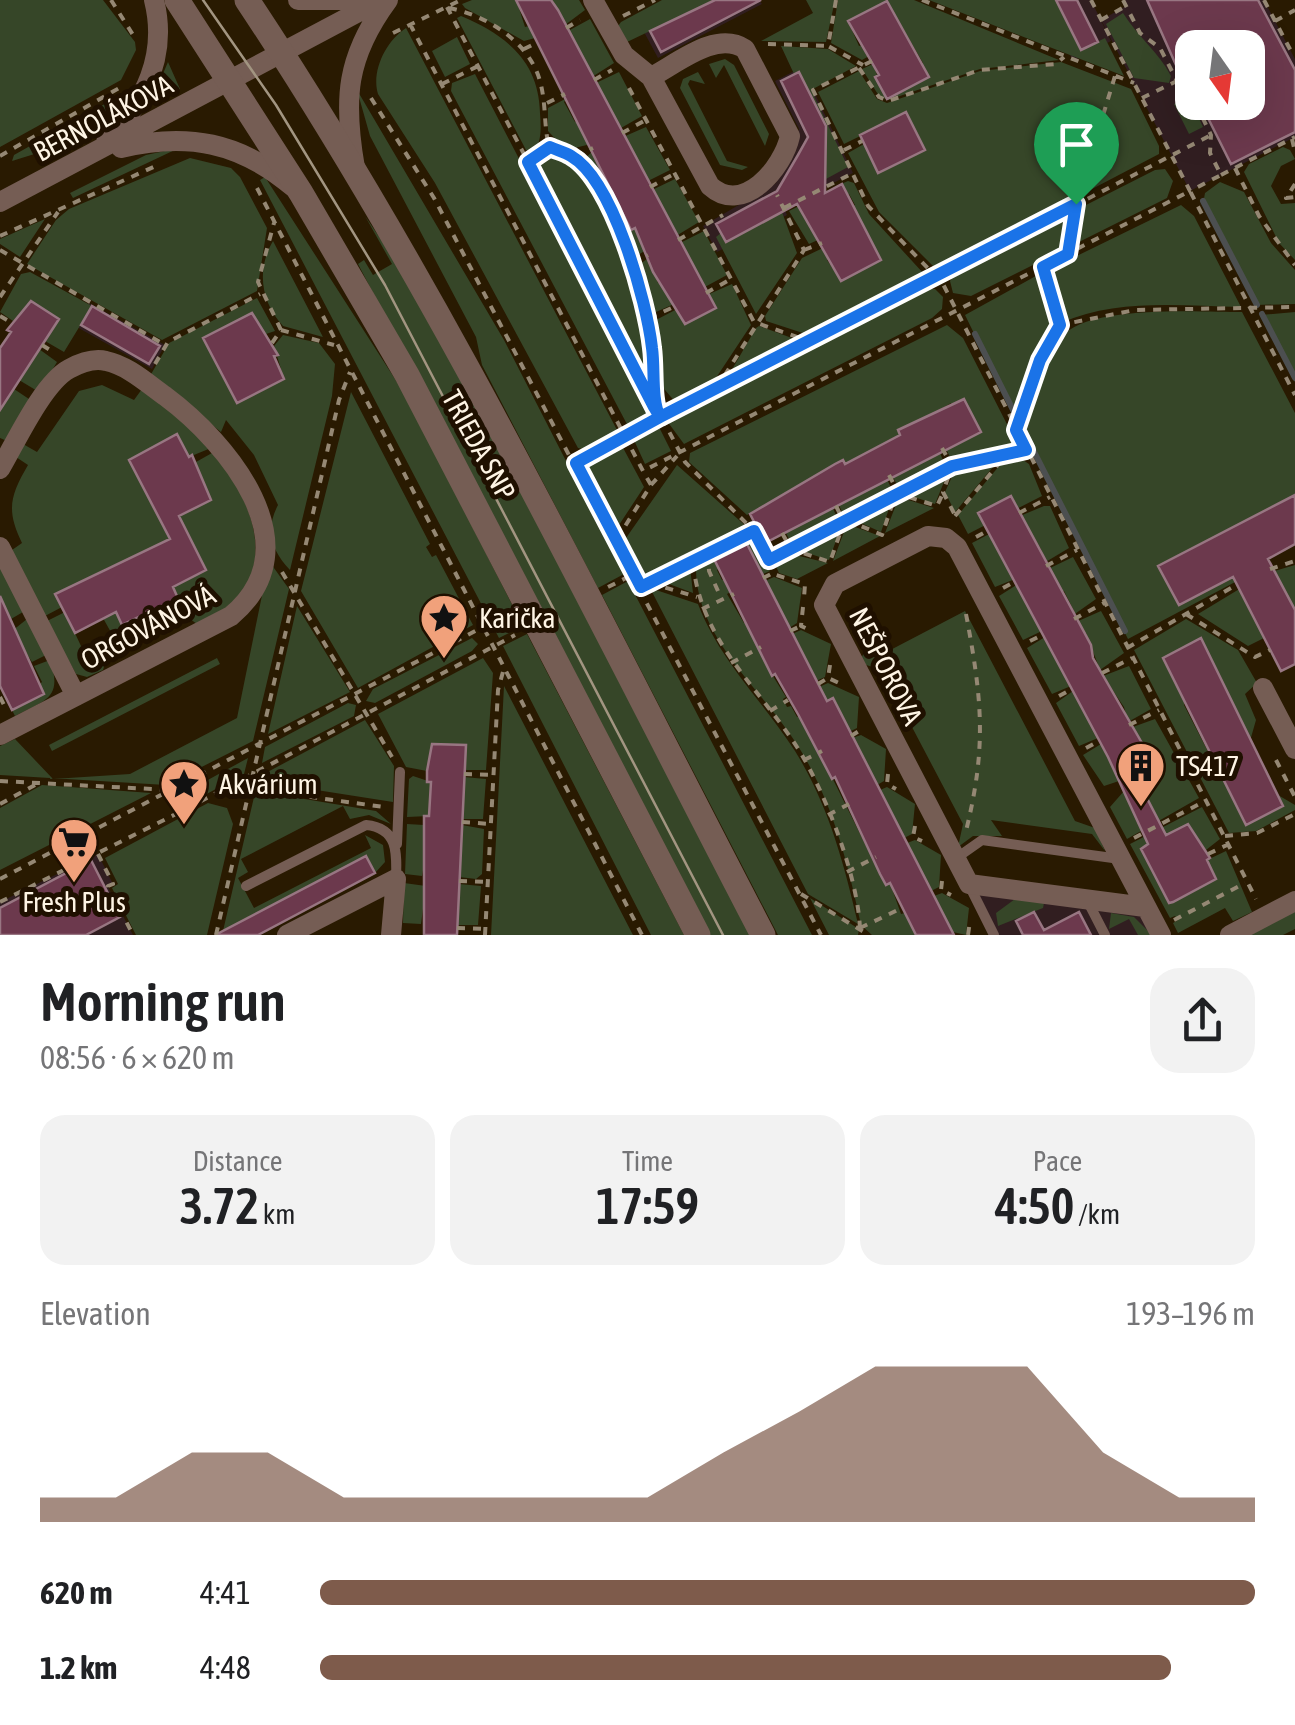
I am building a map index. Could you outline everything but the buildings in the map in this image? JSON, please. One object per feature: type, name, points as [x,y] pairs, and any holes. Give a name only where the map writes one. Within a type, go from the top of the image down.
[{"type":"street","points":[[94,154],[132,111],[152,72],[160,36],[154,0]]},
{"type":"street","name":"TRIEDA SNP","points":[[178,0],[301,194],[406,375],[698,935]]},
{"type":"street","name":"TRIEDA SNP","points":[[246,0],[355,170],[458,344],[763,935]]},
{"type":"street","points":[[298,0],[356,0]]},
{"type":"street","points":[[355,170],[349,84],[360,42],[384,0]]},
{"type":"street","name":"BERNOLÁKOVA","points":[[0,202],[384,0]]},
{"type":"street","points":[[596,13],[630,63],[651,76],[710,186],[718,194],[734,196],[769,178],[790,136],[750,54],[734,43],[716,43],[651,76]]},
{"type":"street","points":[[94,154],[163,140],[210,141],[257,160],[301,194]]},
{"type":"street","name":"ORGOVÁNOVÁ","points":[[0,469],[63,372],[98,360],[145,382],[193,418],[231,456],[256,501],[265,547],[251,594],[231,616],[0,735]]},
{"type":"street","name":"NEŠPOROVA","points":[[962,891],[824,606],[835,584],[934,534],[957,547],[1146,907],[1165,928]]},
{"type":"street","name":"ORGOVÁNOVÁ","points":[[0,548],[76,696]]},
{"type":"street","points":[[1263,688],[1295,749]]},
{"type":"street","points":[[288,935],[396,879]]},
{"type":"street","points":[[391,935],[396,879]]},
{"type":"street","points":[[962,891],[1146,907]]},
{"type":"street","points":[[1230,935],[1295,901]]},
{"type":"lane","points":[[396,879],[400,772]]},
{"type":"lane","points":[[246,886],[358,827],[380,828],[397,845]]},
{"type":"lane","points":[[949,865],[982,840],[1118,854]]},
{"type":"lane","points":[[962,891],[994,935]]},
{"type":"lane","points":[[1086,900],[1105,935]]},
{"type":"path","points":[[111,0],[133,31],[138,48]]},
{"type":"path","points":[[384,42],[410,24],[460,0]]},
{"type":"path","points":[[566,28],[596,13],[654,0]]},
{"type":"path","points":[[828,46],[836,0]]},
{"type":"path","points":[[922,0],[1134,83]]},
{"type":"path","points":[[1091,0],[1295,395]]},
{"type":"path","points":[[1123,0],[1140,32],[1160,48],[1175,77]]},
{"type":"path","points":[[1264,0],[1294,55]]},
{"type":"path","points":[[1101,20],[1126,6]]},
{"type":"path","points":[[447,7],[484,20],[524,49],[541,81],[550,147]]},
{"type":"path","points":[[447,7],[680,452],[748,519],[775,572],[805,584],[801,626]]},
{"type":"path","points":[[1275,21],[1295,10]]},
{"type":"path","points":[[970,21],[974,12]]},
{"type":"path","points":[[410,24],[651,486]]},
{"type":"path","points":[[524,49],[538,42]]},
{"type":"path","points":[[750,54],[766,44],[828,46],[861,66],[878,98],[888,101],[980,70],[1056,64],[1064,57]]},
{"type":"path","points":[[872,61],[813,90],[876,216],[936,276],[956,311],[1267,916]]},
{"type":"path","points":[[441,85],[478,66]]},
{"type":"path","points":[[594,80],[618,67]]},
{"type":"path","points":[[1068,254],[1076,204],[1115,76]]},
{"type":"path","points":[[0,156],[130,79]]},
{"type":"path","points":[[1142,98],[1175,82]]},
{"type":"path","points":[[368,87],[434,198],[576,463],[821,935]]},
{"type":"path","points":[[545,104],[565,94]]},
{"type":"path","points":[[622,133],[644,120]]},
{"type":"path","points":[[1205,120],[1213,134],[1210,153],[1221,175]]},
{"type":"path","points":[[576,463],[1213,134]]},
{"type":"path","points":[[644,471],[1294,138],[1295,152]]},
{"type":"path","points":[[842,151],[862,140]]},
{"type":"path","points":[[528,162],[550,147]]},
{"type":"path","points":[[550,147],[574,157],[608,206],[633,263],[649,318],[657,385],[654,407]]},
{"type":"path","points":[[574,157],[593,148]]},
{"type":"path","points":[[0,236],[164,162]]},
{"type":"path","points":[[1235,168],[1259,216],[1295,265]]},
{"type":"path","points":[[804,250],[784,208],[853,173]]},
{"type":"path","points":[[650,187],[674,174]]},
{"type":"path","points":[[252,180],[642,935]]},
{"type":"path","points":[[1295,184],[1286,198],[1295,197]]},
{"type":"path","points":[[608,206],[621,201]]},
{"type":"path","points":[[0,297],[60,208]]},
{"type":"path","points":[[274,220],[258,282],[260,294],[280,330],[336,346]]},
{"type":"path","points":[[716,388],[804,250],[822,242]]},
{"type":"path","points":[[0,250],[166,345]]},
{"type":"path","points":[[633,263],[648,255]]},
{"type":"path","points":[[1016,430],[1040,360],[1060,325],[1043,267]]},
{"type":"path","points":[[706,293],[731,278]]},
{"type":"path","points":[[145,382],[166,345],[260,294]]},
{"type":"path","points":[[649,318],[676,306]]},
{"type":"path","points":[[1060,325],[1135,310],[1295,307]]},
{"type":"path","points":[[0,316],[12,324]]},
{"type":"path","points":[[272,343],[280,330]]},
{"type":"path","points":[[216,935],[293,590],[339,400],[350,372]]},
{"type":"path","points":[[942,448],[952,466]]},
{"type":"path","points":[[769,560],[952,466],[1026,450]]},
{"type":"path","points":[[616,541],[651,486],[680,452]]},
{"type":"path","points":[[955,516],[1007,454]]},
{"type":"path","points":[[835,504],[846,521],[882,534],[897,495],[889,475]]},
{"type":"path","points":[[897,495],[937,506],[943,492]]},
{"type":"path","points":[[1018,514],[1050,497]]},
{"type":"path","points":[[782,533],[791,549],[830,562],[846,521]]},
{"type":"path","points":[[641,587],[754,531]]},
{"type":"path","points":[[265,547],[400,772]]},
{"type":"path","points":[[1046,566],[1077,550]]},
{"type":"path","points":[[708,554],[708,572],[722,600]]},
{"type":"path","points":[[693,561],[697,597],[731,663],[804,760],[828,814],[847,872],[860,935]]},
{"type":"path","points":[[1270,569],[1295,561]]},
{"type":"path","points":[[763,578],[775,572]]},
{"type":"path","points":[[590,596],[634,574]]},
{"type":"path","points":[[996,592],[1016,582]]},
{"type":"path","points":[[650,583],[697,597]]},
{"type":"path","points":[[1128,648],[1238,584]]},
{"type":"path","points":[[702,609],[734,594]]},
{"type":"path","points":[[1074,619],[1104,603]]},
{"type":"path","points":[[941,890],[974,799],[982,742],[983,704],[966,611]]},
{"type":"path","points":[[1186,614],[1255,657],[1270,650]]},
{"type":"path","points":[[0,902],[538,623]]},
{"type":"path","points":[[790,631],[801,626],[818,634]]},
{"type":"path","points":[[0,878],[483,627]]},
{"type":"path","points":[[1024,645],[1044,634]]},
{"type":"path","points":[[731,663],[761,647]]},
{"type":"path","points":[[1102,673],[1132,658]]},
{"type":"path","points":[[818,684],[828,678],[831,660]]},
{"type":"path","points":[[457,928],[486,932],[498,690],[504,668]]},
{"type":"path","points":[[828,678],[845,686]]},
{"type":"path","points":[[1052,700],[1072,689]]},
{"type":"path","points":[[770,711],[788,700]]},
{"type":"path","points":[[1129,725],[1159,710]]},
{"type":"path","points":[[851,736],[860,732],[861,713]]},
{"type":"path","points":[[1079,752],[1099,741]]},
{"type":"path","points":[[804,760],[822,751]]},
{"type":"path","points":[[887,784],[888,766]]},
{"type":"path","points":[[464,774],[494,775]]},
{"type":"path","points":[[0,781],[170,790]]},
{"type":"path","points":[[0,804],[40,782]]},
{"type":"path","points":[[878,788],[887,784]]},
{"type":"path","points":[[887,784],[902,792]]},
{"type":"path","points":[[230,786],[398,809]]},
{"type":"path","points":[[1118,854],[1205,801]]},
{"type":"path","points":[[828,814],[849,804]]},
{"type":"path","points":[[1223,836],[1257,834],[1295,814]]},
{"type":"path","points":[[914,836],[916,818]]},
{"type":"path","points":[[462,822],[491,824]]},
{"type":"path","points":[[906,841],[914,836]]},
{"type":"path","points":[[914,836],[930,845]]},
{"type":"path","points":[[1208,854],[1228,844]]},
{"type":"path","points":[[98,854],[113,884],[108,886],[133,935]]},
{"type":"path","points":[[847,872],[876,857]]},
{"type":"path","points":[[459,880],[488,882]]},
{"type":"path","points":[[1165,928],[1247,882]]},
{"type":"path","points":[[933,894],[941,890],[962,891]]},
{"type":"path","points":[[800,893],[869,935]]},
{"type":"path","points":[[860,928],[902,908]]},
{"type":"path","points":[[968,935],[970,920]]},
{"type":"shaded area","points":[[706,0],[759,0],[762,4],[658,58],[644,32]]},
{"type":"shaded area","points":[[1043,0],[1091,0],[1111,41],[1073,61]]},
{"type":"shaded area","points":[[1123,0],[1264,0],[1295,59],[1295,137],[1190,191],[1101,20],[1126,6]]},
{"type":"shaded area","points":[[802,67],[853,173],[784,208],[787,215],[717,252],[703,226],[776,183],[799,129],[775,81]]},
{"type":"shaded area","points":[[89,303],[165,345],[152,369],[75,326]]},
{"type":"shaded area","name":"Fresh Plus","points":[[98,854],[113,884],[108,887],[133,935],[0,935],[0,902]]},
{"type":"shaded area","points":[[969,885],[1145,907],[1161,935],[994,935]]},
{"type":"green space","points":[[0,0],[103,0],[135,42],[136,50],[121,80],[0,147]]},
{"type":"green space","points":[[472,0],[527,0],[518,5],[525,27],[529,26],[535,38],[524,41],[462,4]]},
{"type":"green space","points":[[551,0],[579,0],[585,10],[565,25]]},
{"type":"green space","points":[[662,0],[715,0],[627,42],[618,26],[621,22]]},
{"type":"green space","points":[[806,0],[835,0],[826,42],[761,41],[813,13]]},
{"type":"green space","points":[[838,0],[914,0],[1059,60],[980,69],[888,100],[879,96],[862,69],[873,64],[882,89],[923,63],[887,1],[848,21],[859,46],[863,45],[869,56],[862,60],[831,43]]},
{"type":"green space","points":[[929,0],[1056,0],[1081,50],[1105,38],[1124,76]]},
{"type":"green space","points":[[1123,13],[1166,67],[1171,76],[1169,83],[1134,78],[1106,24]]},
{"type":"green space","points":[[461,16],[506,41],[526,64],[534,79],[540,113],[540,137],[535,151],[526,150],[457,18]]},
{"type":"green space","points":[[590,19],[614,63],[592,77],[568,31]]},
{"type":"green space","points":[[406,28],[617,430],[615,436],[587,450],[578,448],[435,183],[378,94],[382,57]]},
{"type":"green space","points":[[457,37],[470,64],[445,77],[432,51]]},
{"type":"green space","points":[[781,46],[828,49],[856,66],[811,90],[848,167],[791,198],[778,188],[783,181],[799,192],[826,127],[800,73],[794,74]]},
{"type":"green space","points":[[725,59],[734,65],[769,134],[765,146],[724,65],[716,78],[709,64]]},
{"type":"green space","points":[[168,62],[180,89],[156,101],[153,97]]},
{"type":"green space","points":[[1061,62],[1131,89],[1159,146],[1159,154],[937,270],[879,212],[848,153],[864,144],[878,172],[924,151],[907,113],[844,144],[818,92],[859,71],[877,99],[887,103],[980,71]]},
{"type":"green space","points":[[619,72],[642,116],[621,128],[596,83]]},
{"type":"green space","points":[[698,72],[705,84],[690,80],[688,84],[727,161],[748,167],[742,170],[720,165],[680,88],[683,79]]},
{"type":"green space","points":[[475,74],[651,413],[629,428],[451,91],[452,83]]},
{"type":"green space","points":[[133,88],[95,126],[47,150],[12,161],[14,155]]},
{"type":"green space","points":[[357,90],[504,340],[624,574],[598,588],[482,365],[476,337],[370,136]]},
{"type":"green space","points":[[567,98],[564,102],[591,144],[566,150],[548,131],[548,108]]},
{"type":"green space","points":[[1182,120],[1200,120],[1203,127],[1189,134]]},
{"type":"green space","points":[[646,127],[670,170],[648,181],[623,137]]},
{"type":"green space","points":[[1283,147],[1295,159],[1281,166],[1271,186],[1281,204],[1295,203],[1295,260],[1279,243],[1244,172],[1249,164]]},
{"type":"green space","points":[[179,148],[73,198],[70,193],[146,155]]},
{"type":"green space","points":[[594,150],[608,175],[604,178],[619,197],[610,201],[582,161]]},
{"type":"green space","points":[[553,156],[574,165],[593,186],[610,217],[644,328],[653,383],[650,389],[534,166]]},
{"type":"green space","points":[[190,158],[231,168],[240,177],[267,228],[257,291],[162,340],[27,264],[56,220],[69,209]]},
{"type":"green space","points":[[1165,169],[1173,181],[1167,198],[971,296],[953,293],[950,281],[956,271],[1155,170]]},
{"type":"green space","points":[[265,177],[404,393],[523,626],[499,638],[260,180]]},
{"type":"green space","points":[[675,179],[699,222],[676,236],[652,190]]},
{"type":"green space","points":[[1220,182],[1244,192],[1271,243],[1295,270],[1295,304],[1255,305],[1203,204],[1205,193]]},
{"type":"green space","points":[[854,183],[869,214],[924,274],[809,335],[766,321],[765,316],[802,258],[825,247],[830,257],[827,260],[841,280],[881,260],[851,207],[855,205],[849,194],[845,195],[841,184]]},
{"type":"green space","points":[[622,204],[631,230],[635,228],[646,250],[638,255],[632,253],[614,208]]},
{"type":"green space","points":[[801,205],[810,229],[814,227],[820,239],[809,244],[789,211]]},
{"type":"green space","points":[[1181,205],[1194,216],[1241,307],[1127,307],[1061,323],[1046,271]]},
{"type":"green space","points":[[782,212],[797,253],[756,314],[716,237],[721,233],[726,242]]},
{"type":"green space","points":[[365,216],[401,269],[497,444],[750,935],[709,935],[358,264],[364,260],[373,275],[392,264]]},
{"type":"green space","points":[[45,219],[20,257],[0,244],[0,239]]},
{"type":"green space","points":[[704,231],[727,275],[703,288],[680,243]]},
{"type":"green space","points":[[273,241],[323,337],[283,326],[270,307],[263,274]]},
{"type":"green space","points":[[650,257],[658,283],[663,281],[674,304],[656,312],[649,308],[637,266]]},
{"type":"green space","points":[[30,272],[92,306],[64,352],[45,341],[58,319],[31,301],[13,321],[0,312],[21,274]]},
{"type":"green space","points":[[1043,272],[1057,325],[1038,361],[1017,421],[965,315]]},
{"type":"green space","points":[[732,284],[751,325],[712,384],[676,403],[660,384],[654,321],[677,309],[684,324],[716,308],[707,295]]},
{"type":"green space","points":[[921,289],[935,289],[943,297],[942,309],[932,318],[684,444],[667,421]]},
{"type":"green space","points":[[257,298],[275,331],[263,335],[252,313],[203,338],[236,402],[284,379],[274,346],[283,335],[319,343],[335,364],[332,396],[290,570],[274,547],[271,531],[278,505],[254,455],[226,420],[221,432],[150,376],[169,343]]},
{"type":"green space","points":[[1145,312],[1242,312],[1295,413],[1295,495],[1159,565],[1179,605],[1234,576],[1237,581],[1128,639],[1022,432],[1038,384],[1061,338],[1074,327]]},
{"type":"green space","points":[[1295,312],[1295,382],[1260,315]]},
{"type":"green space","points":[[947,325],[963,338],[1013,436],[1009,452],[952,461],[945,447],[981,431],[965,401],[953,407],[951,403],[941,409],[942,413],[898,430],[900,435],[845,464],[843,460],[833,465],[747,515],[689,462],[690,453]]},
{"type":"green space","points":[[756,328],[800,341],[727,378]]},
{"type":"green space","points":[[39,349],[57,362],[39,392],[19,380]]},
{"type":"green space","points":[[102,385],[134,400],[142,389],[190,423],[211,448],[189,457],[177,435],[130,460],[162,524],[210,500],[196,462],[212,453],[237,486],[246,506],[256,548],[253,569],[245,588],[227,608],[197,624],[172,606],[180,603],[111,566],[56,594],[62,607],[45,616],[12,550],[22,543],[12,503],[28,465],[16,457],[23,444],[37,452],[79,391]]},
{"type":"green space","points":[[14,389],[32,401],[7,441],[0,438],[0,410]]},
{"type":"green space","points":[[351,392],[430,544],[426,547],[432,557],[436,555],[473,625],[358,688],[301,591]]},
{"type":"green space","points":[[658,425],[671,451],[645,464],[633,438]]},
{"type":"green space","points":[[621,444],[644,487],[619,525],[587,467],[591,459]]},
{"type":"green space","points":[[939,450],[945,466],[899,488],[891,474]]},
{"type":"green space","points":[[1020,458],[1029,464],[1042,496],[968,534],[958,515],[1005,459]]},
{"type":"green space","points":[[999,460],[955,512],[945,492],[955,470]]},
{"type":"green space","points":[[677,465],[748,528],[647,577],[626,538]]},
{"type":"green space","points":[[948,472],[935,504],[905,494]]},
{"type":"green space","points":[[886,477],[893,492],[843,514],[838,503]]},
{"type":"green space","points":[[899,497],[934,508],[885,533]]},
{"type":"green space","points":[[892,500],[881,532],[854,520]]},
{"type":"green space","points":[[832,506],[838,520],[790,541],[785,531]]},
{"type":"green space","points":[[1050,506],[1069,548],[1044,563],[1041,549],[1020,516]]},
{"type":"green space","points":[[847,524],[880,536],[833,561]]},
{"type":"green space","points":[[841,527],[829,560],[798,550]]},
{"type":"green space","points":[[991,533],[1015,579],[995,587],[972,543]]},
{"type":"green space","points":[[749,536],[770,571],[761,575],[745,540],[714,557],[722,580],[726,579],[732,591],[727,594],[744,623],[748,622],[766,665],[786,697],[783,699],[787,707],[791,706],[797,717],[801,715],[885,884],[890,883],[901,914],[905,913],[916,935],[872,935],[861,925],[837,832],[810,767],[732,660],[706,615],[698,590],[696,563]]},
{"type":"green space","points":[[791,554],[828,563],[797,579],[779,573],[774,562]]},
{"type":"green space","points":[[1073,557],[1096,599],[1072,616],[1074,611],[1064,591],[1060,592],[1048,569]]},
{"type":"green space","points":[[269,561],[289,589],[253,741],[166,785],[59,779],[130,774],[237,718]]},
{"type":"green space","points":[[0,565],[23,612],[11,619],[0,604]]},
{"type":"green space","points":[[1295,565],[1295,610],[1271,572]]},
{"type":"green space","points":[[690,567],[693,593],[661,581],[662,578]]},
{"type":"green space","points":[[774,577],[802,588],[797,623],[789,628],[765,581]]},
{"type":"green space","points":[[628,581],[812,935],[778,935],[602,595]]},
{"type":"green space","points":[[1018,584],[1042,631],[1023,640],[999,596]]},
{"type":"green space","points":[[650,588],[698,604],[718,644],[795,751],[834,834],[858,924],[808,894]]},
{"type":"green space","points":[[1241,588],[1264,638],[1248,646],[1198,614]]},
{"type":"green space","points":[[297,606],[350,692],[268,734]]},
{"type":"green space","points":[[965,611],[1075,821],[1095,828],[1105,851],[1092,834],[991,820],[1002,836],[973,836],[958,847],[963,824],[882,670],[863,664],[861,658],[870,644],[877,657]]},
{"type":"green space","points":[[1101,611],[1124,653],[1100,670],[1086,633],[1082,635],[1076,622]]},
{"type":"green space","points":[[65,612],[81,646],[100,646],[107,657],[103,670],[87,677],[76,674],[47,621]]},
{"type":"green space","points":[[116,612],[123,625],[157,614],[160,622],[122,640],[113,636],[103,618]]},
{"type":"green space","points":[[27,619],[46,655],[32,662],[12,631]]},
{"type":"green space","points":[[1186,619],[1238,650],[1257,683],[1245,694],[1256,720],[1250,741],[1201,639],[1184,705],[1246,825],[1283,807],[1278,795],[1295,805],[1295,810],[1256,831],[1229,833],[1134,650]]},
{"type":"green space","points":[[801,630],[831,644],[825,677],[816,681],[792,634]]},
{"type":"green space","points":[[527,634],[684,935],[651,935],[503,646]]},
{"type":"green space","points":[[1045,637],[1071,686],[1052,694],[1027,648]]},
{"type":"green space","points":[[472,638],[478,644],[472,651],[375,703],[366,701],[373,689]]},
{"type":"green space","points":[[217,658],[220,664],[52,751],[49,745]]},
{"type":"green space","points":[[483,658],[493,673],[486,770],[464,770],[466,745],[433,744],[427,771],[406,767],[378,714]]},
{"type":"green space","points":[[50,660],[53,690],[43,701],[15,716],[12,710],[42,682],[34,666]]},
{"type":"green space","points":[[1129,666],[1151,709],[1128,722],[1124,707],[1103,676]]},
{"type":"green space","points":[[828,683],[859,697],[857,728],[849,732],[819,687]]},
{"type":"green space","points":[[504,686],[633,935],[491,935]]},
{"type":"green space","points":[[1073,691],[1098,738],[1079,746],[1056,703]]},
{"type":"green space","points":[[348,703],[356,705],[354,716],[262,763],[265,747]]},
{"type":"green space","points":[[1155,719],[1199,798],[1127,839],[1110,807],[1124,791],[1138,823],[1155,815],[1134,771],[1149,763],[1141,739],[1137,741],[1130,728]]},
{"type":"green space","points":[[365,720],[394,766],[393,802],[259,781],[260,776]]},
{"type":"green space","points":[[861,735],[886,749],[884,781],[877,785],[852,738]]},
{"type":"green space","points":[[15,739],[52,778],[0,775],[0,746]]},
{"type":"green space","points":[[1101,744],[1119,781],[1104,786],[1083,755]]},
{"type":"green space","points":[[248,758],[244,774],[186,805],[178,804],[184,793]]},
{"type":"green space","points":[[413,776],[431,782],[429,816],[407,817],[409,779]]},
{"type":"green space","points":[[464,777],[486,779],[483,819],[462,819]]},
{"type":"green space","points":[[42,785],[151,793],[0,870],[0,808]]},
{"type":"green space","points":[[887,787],[915,804],[912,834],[904,838],[880,790]]},
{"type":"green space","points":[[269,793],[376,811],[391,824],[369,815],[350,819],[343,806],[241,859],[248,872],[238,878],[254,908],[371,848],[365,835],[383,845],[385,862],[375,873],[366,857],[223,931],[254,797]]},
{"type":"green space","points":[[208,803],[227,808],[233,824],[207,935],[136,935],[112,888],[118,884],[105,858]]},
{"type":"green space","points":[[1202,807],[1220,839],[1206,850],[1188,824],[1141,850],[1163,883],[1160,885],[1169,902],[1216,879],[1207,860],[1226,851],[1252,912],[1233,921],[1225,908],[1178,933],[1173,923],[1178,920],[1175,916],[1170,918],[1130,844]]},
{"type":"green space","points":[[407,824],[424,825],[424,841],[428,841],[422,876],[405,874]]},
{"type":"green space","points":[[462,825],[484,829],[482,874],[476,879],[459,877]]},
{"type":"green space","points":[[915,840],[941,855],[939,887],[931,891],[907,843]]},
{"type":"green space","points":[[404,883],[426,886],[421,924],[403,923]]},
{"type":"green space","points":[[459,884],[481,886],[478,925],[457,925]]},
{"type":"green space","points":[[942,893],[969,908],[966,935],[953,932],[934,896]]},
{"type":"green space","points":[[810,898],[859,929],[858,935],[829,935]]},
{"type":"green space","points":[[1015,899],[1044,903],[1043,908],[998,926],[996,913]]},
{"type":"green space","points":[[1295,911],[1295,929],[1283,935],[1249,935]]},
{"type":"green space","points":[[1111,913],[1134,917],[1152,935],[1138,935],[1129,919],[1109,929]]},
{"type":"waterway","points":[[1203,201],[1257,305]]},
{"type":"waterway","points":[[1262,314],[1295,378]]},
{"type":"waterway","points":[[975,334],[1016,416]]},
{"type":"waterway","points":[[1023,430],[1125,631]]},
{"type":"tram line","points":[[203,0],[276,105],[385,285],[723,935]]},
{"type":"place","name":"Karička","points":[[444,660]]},
{"type":"place","name":"TS417","points":[[1141,808]]},
{"type":"place","name":"Akvárium","points":[[184,826]]},
{"type":"place","name":"Fresh Plus","points":[[74,884]]},
{"type":"route","points":[[1076,204],[660,417],[654,407],[657,385],[649,318],[633,263],[608,206],[574,157],[550,147],[528,162],[654,407],[660,417],[576,463],[641,587],[754,531],[769,560],[952,466],[1026,450],[1016,430],[1040,360],[1060,325],[1043,267],[1068,254],[1076,204]]}]
